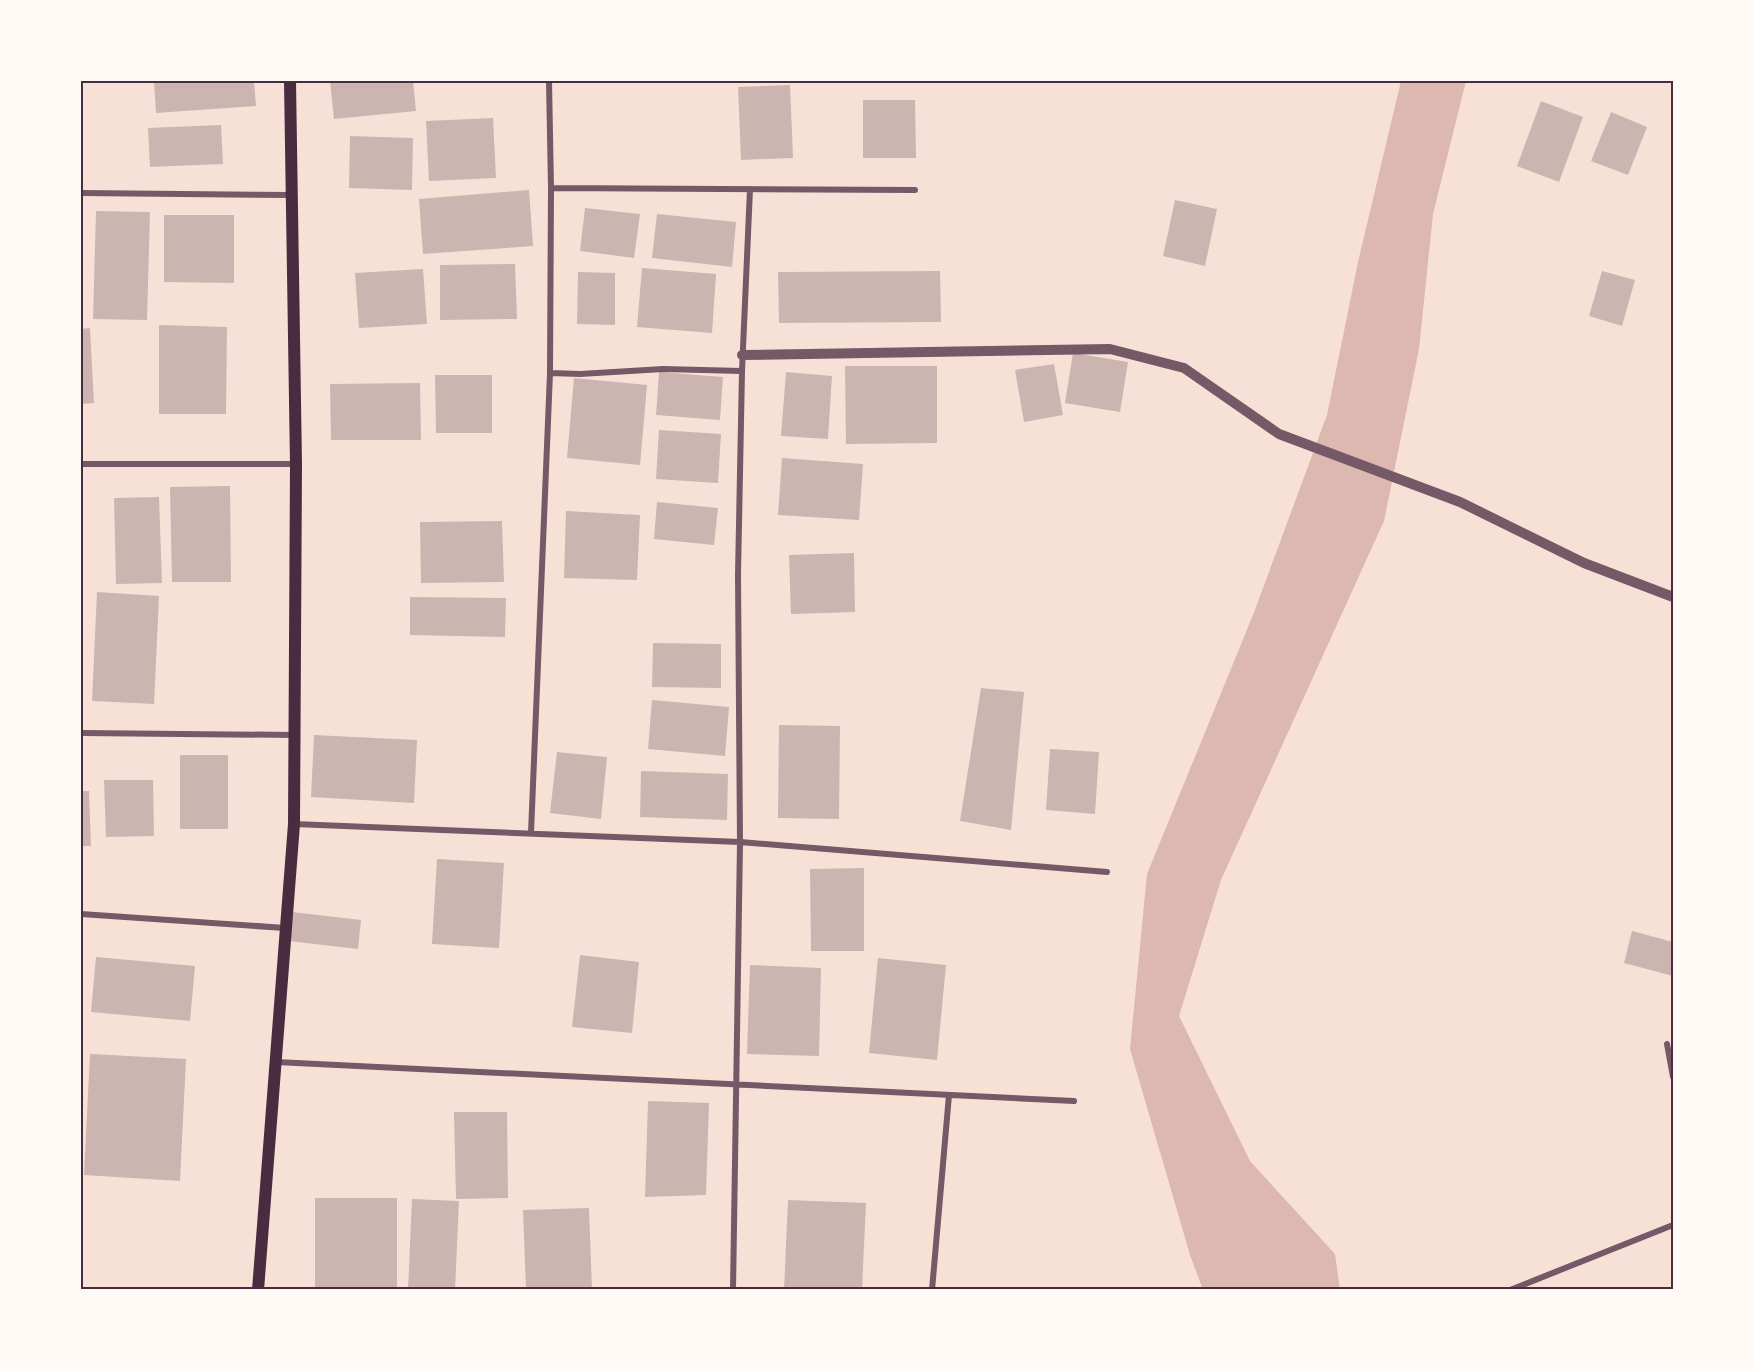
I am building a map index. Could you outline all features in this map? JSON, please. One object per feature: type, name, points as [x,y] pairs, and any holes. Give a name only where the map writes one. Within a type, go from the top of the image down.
[{"type":"main road","points":[[258,1290],[294,824],[296,464],[290,81]]},
{"type":"street","points":[[531,833],[550,373],[549,81]]},
{"type":"street","points":[[551,188],[915,190]]},
{"type":"street","points":[[733,1290],[740,842],[738,575],[742,355],[750,189]]},
{"type":"street","points":[[81,193],[292,195]]},
{"type":"street","points":[[742,355],[1110,349],[1184,368],[1279,434],[1460,502],[1584,563],[1673,597]]},
{"type":"street","points":[[550,373],[580,374],[663,369],[742,371]]},
{"type":"street","points":[[81,464],[296,464]]},
{"type":"street","points":[[81,733],[294,735]]},
{"type":"street","points":[[294,824],[740,842],[1107,872]]},
{"type":"street","points":[[81,914],[285,928]]},
{"type":"street","points":[[1667,1044],[1673,1077]]},
{"type":"street","points":[[275,1062],[1074,1101]]},
{"type":"street","points":[[932,1290],[949,1095]]},
{"type":"street","points":[[1510,1290],[1673,1225]]},
{"type":"shaded area","points":[[1401,81],[1466,81],[1433,214],[1419,349],[1384,521],[1221,880],[1179,1016],[1250,1161],[1335,1254],[1340,1290],[1203,1290],[1190,1255],[1130,1049],[1147,874],[1253,615],[1327,415],[1358,262]]},
{"type":"building","points":[[154,81],[254,81],[256,106],[156,113]]},
{"type":"building","points":[[330,81],[413,81],[416,111],[334,119]]},
{"type":"building","points":[[790,85],[793,158],[741,160],[738,87]]},
{"type":"building","points":[[863,100],[915,100],[916,158],[863,158]]},
{"type":"building","points":[[1541,101],[1583,117],[1559,182],[1517,166]]},
{"type":"building","points":[[1611,112],[1647,127],[1628,175],[1591,161]]},
{"type":"building","points":[[493,118],[496,178],[429,181],[426,121]]},
{"type":"building","points":[[221,125],[223,164],[150,167],[148,128]]},
{"type":"building","points":[[350,136],[413,138],[412,190],[349,188]]},
{"type":"building","points":[[529,190],[533,246],[423,254],[419,199]]},
{"type":"building","points":[[1175,200],[1217,209],[1205,266],[1163,256]]},
{"type":"building","points":[[585,208],[640,214],[634,258],[580,251]]},
{"type":"building","points":[[96,211],[150,212],[147,320],[93,319]]},
{"type":"building","points":[[657,214],[736,222],[732,267],[652,258]]},
{"type":"building","points":[[164,215],[234,215],[234,283],[164,282]]},
{"type":"building","points":[[515,264],[517,319],[440,320],[440,265]]},
{"type":"building","points":[[642,268],[716,274],[712,333],[637,327]]},
{"type":"building","points":[[423,269],[427,324],[359,328],[355,273]]},
{"type":"building","points":[[940,271],[941,322],[779,323],[778,272]]},
{"type":"building","points":[[1602,271],[1635,280],[1622,326],[1589,316]]},
{"type":"building","points":[[578,272],[615,273],[615,325],[577,324]]},
{"type":"building","points":[[159,325],[227,327],[226,414],[159,414]]},
{"type":"building","points":[[90,328],[94,403],[81,404],[81,329]]},
{"type":"building","points":[[1073,353],[1128,362],[1120,412],[1065,403]]},
{"type":"building","points":[[1054,364],[1063,415],[1024,422],[1015,370]]},
{"type":"building","points":[[845,366],[937,366],[937,443],[846,444]]},
{"type":"building","points":[[659,372],[723,377],[720,420],[656,415]]},
{"type":"building","points":[[786,372],[832,376],[828,439],[781,436]]},
{"type":"building","points":[[435,375],[492,375],[492,433],[436,433]]},
{"type":"building","points":[[574,378],[647,385],[640,465],[567,458]]},
{"type":"building","points":[[420,383],[421,440],[331,440],[330,384]]},
{"type":"building","points":[[659,430],[721,434],[718,483],[656,479]]},
{"type":"building","points":[[782,458],[863,464],[859,520],[778,515]]},
{"type":"building","points":[[230,486],[231,582],[172,582],[170,487]]},
{"type":"building","points":[[159,497],[162,583],[116,584],[114,498]]},
{"type":"building","points":[[657,502],[718,508],[714,545],[654,539]]},
{"type":"building","points":[[566,511],[640,515],[637,580],[564,578]]},
{"type":"building","points":[[502,521],[504,582],[421,583],[420,522]]},
{"type":"building","points":[[854,553],[855,612],[791,614],[789,555]]},
{"type":"building","points":[[97,592],[159,596],[154,704],[92,701]]},
{"type":"building","points":[[410,597],[506,598],[505,637],[410,635]]},
{"type":"building","points":[[653,643],[721,644],[721,688],[652,687]]},
{"type":"building","points":[[981,688],[1024,692],[1011,830],[960,821]]},
{"type":"building","points":[[652,700],[729,707],[725,756],[648,749]]},
{"type":"building","points":[[779,725],[840,726],[839,819],[778,818]]},
{"type":"building","points":[[314,735],[417,740],[414,803],[311,797]]},
{"type":"building","points":[[1050,749],[1099,752],[1095,814],[1046,810]]},
{"type":"building","points":[[557,752],[607,757],[601,819],[550,813]]},
{"type":"building","points":[[180,755],[228,755],[228,829],[180,829]]},
{"type":"building","points":[[641,771],[728,774],[727,820],[640,817]]},
{"type":"building","points":[[104,780],[153,780],[154,836],[106,837]]},
{"type":"building","points":[[81,791],[89,791],[91,846],[81,846]]},
{"type":"building","points":[[437,859],[504,863],[499,948],[432,944]]},
{"type":"building","points":[[864,868],[864,951],[811,951],[810,869]]},
{"type":"building","points":[[292,912],[361,920],[358,949],[289,941]]},
{"type":"building","points":[[1632,931],[1673,942],[1673,976],[1624,963]]},
{"type":"building","points":[[580,955],[639,962],[632,1033],[572,1027]]},
{"type":"building","points":[[96,957],[195,966],[190,1021],[91,1012]]},
{"type":"building","points":[[878,958],[946,965],[937,1060],[869,1053]]},
{"type":"building","points":[[750,965],[821,968],[819,1056],[747,1054]]},
{"type":"building","points":[[90,1054],[186,1059],[180,1181],[84,1175]]},
{"type":"building","points":[[648,1101],[709,1103],[706,1195],[645,1197]]},
{"type":"building","points":[[454,1112],[507,1112],[508,1198],[456,1199]]},
{"type":"building","points":[[315,1198],[397,1198],[397,1290],[315,1290]]},
{"type":"building","points":[[412,1199],[459,1201],[455,1290],[408,1290]]},
{"type":"building","points":[[788,1200],[866,1203],[862,1290],[784,1290]]},
{"type":"building","points":[[589,1208],[592,1290],[526,1290],[523,1210]]}]
